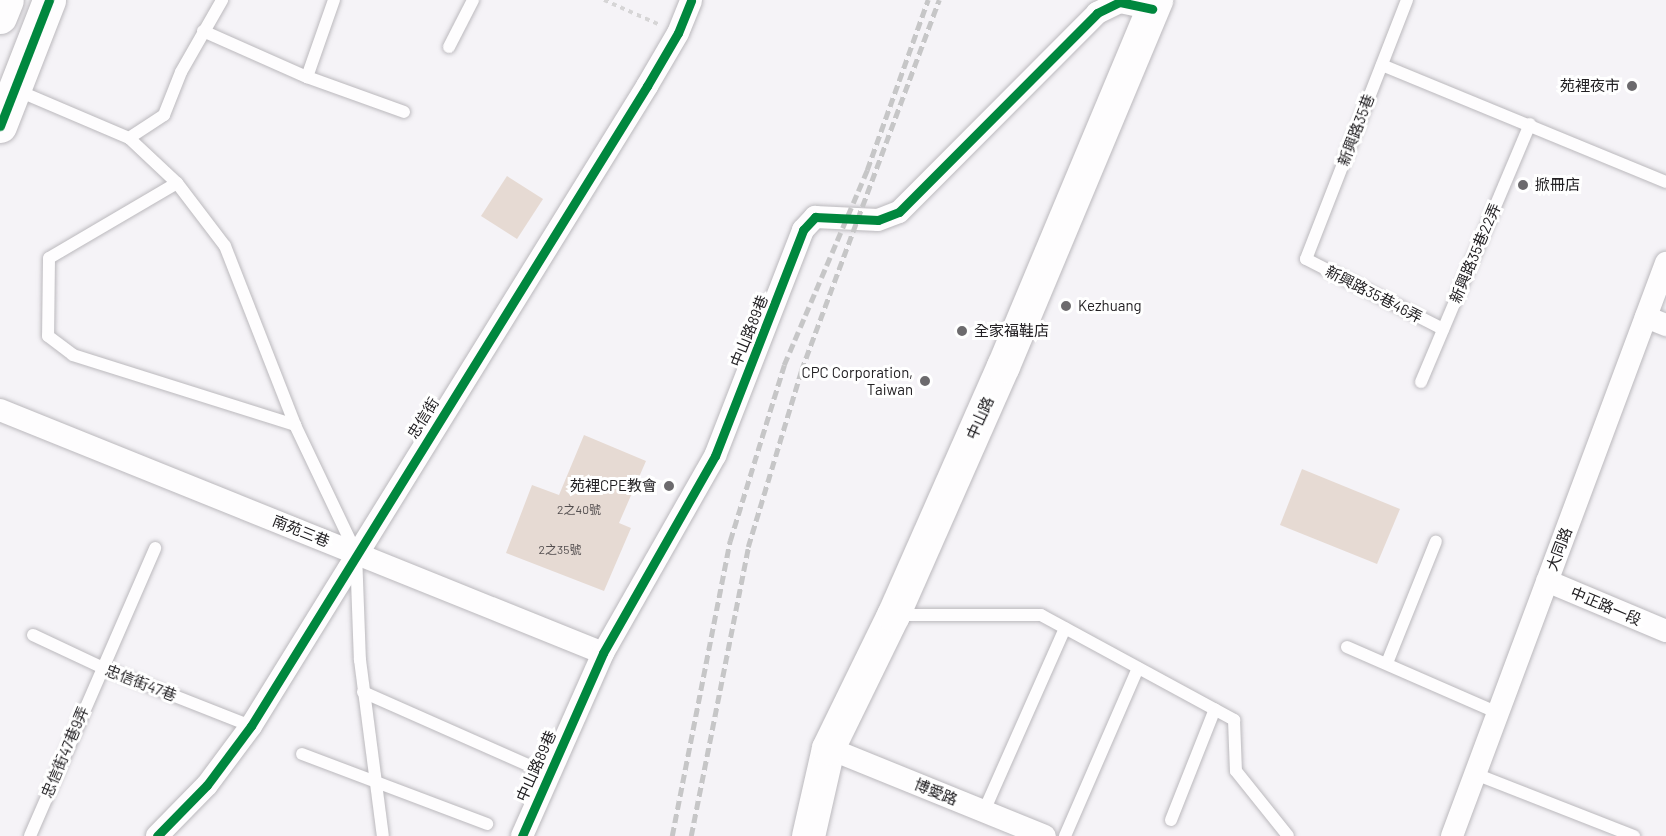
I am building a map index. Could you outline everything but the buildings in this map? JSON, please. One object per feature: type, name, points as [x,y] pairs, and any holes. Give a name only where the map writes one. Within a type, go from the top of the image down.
[{"type":"street","points":[[0,17],[7,0]]},
{"type":"street","points":[[0,126],[7,85],[49,0]]},
{"type":"street","name":"忠信街","points":[[157,836],[207,785],[251,726],[678,33],[691,0]]},
{"type":"street","name":"中山路89巷","points":[[522,836],[603,653],[715,456],[803,230],[815,217],[878,220],[899,212],[1097,13],[1120,2],[1154,5]]},
{"type":"street","name":"中山路","points":[[808,836],[828,748],[893,615],[1003,366],[1154,5]]},
{"type":"street","name":"大同路","points":[[1452,836],[1473,773],[1547,581],[1656,321],[1666,263]]},
{"type":"street","name":"南苑三巷","points":[[0,410],[603,653]]},
{"type":"street","name":"中正路一段","points":[[1547,581],[1666,631]]},
{"type":"street","name":"博愛路","points":[[828,748],[1045,836]]},
{"type":"lane","points":[[129,138],[164,115],[181,72],[222,0]]},
{"type":"lane","points":[[307,77],[334,0]]},
{"type":"lane","points":[[449,47],[473,0]]},
{"type":"lane","name":"新興路35巷","points":[[1306,260],[1407,0]]},
{"type":"lane","points":[[203,31],[307,77],[404,112]]},
{"type":"lane","points":[[1382,65],[1530,124],[1666,182]]},
{"type":"lane","points":[[7,85],[129,138],[177,183],[225,246],[295,425],[356,553],[363,693],[373,780],[383,836]]},
{"type":"lane","name":"新興路35巷22弄","points":[[1421,382],[1530,124]]},
{"type":"lane","points":[[177,183],[49,258],[48,336],[73,355],[295,425]]},
{"type":"lane","name":"新興路35巷46弄","points":[[1306,260],[1443,329]]},
{"type":"lane","points":[[1387,663],[1436,541]]},
{"type":"lane","name":"忠信街47巷9弄","points":[[30,836],[101,667],[155,548]]},
{"type":"lane","points":[[893,615],[1041,615],[1215,709],[1234,720],[1236,771],[1287,836]]},
{"type":"lane","points":[[984,811],[1065,628]]},
{"type":"lane","name":"忠信街47巷","points":[[33,635],[101,667],[251,726]]},
{"type":"lane","points":[[1347,647],[1496,712]]},
{"type":"lane","points":[[1065,836],[1138,668]]},
{"type":"lane","points":[[363,693],[548,774]]},
{"type":"lane","points":[[1171,819],[1215,709]]},
{"type":"lane","points":[[302,754],[487,824]]},
{"type":"lane","points":[[1473,773],[1634,836]]},
{"type":"path","points":[[604,0],[678,33]]},
{"type":"railway","points":[[672,836],[730,541],[784,365],[867,170],[928,0]]},
{"type":"railway","points":[[691,836],[748,547],[801,371],[939,0]]},
{"type":"cycle path","points":[[0,126],[49,0]]},
{"type":"cycle path","points":[[157,836],[207,785],[251,726],[647,86],[678,33],[691,0]]},
{"type":"cycle path","points":[[522,836],[603,653],[715,456],[803,230],[815,217],[878,220],[899,212],[1097,13],[1120,2],[1152,9]]},
{"type":"place","name":"苑裡夜市","points":[[1632,86]]},
{"type":"place","name":"掀冊店","points":[[1523,185]]},
{"type":"place","name":"Kezhuang","points":[[1066,306]]},
{"type":"place","name":"全家福鞋店","points":[[962,331]]},
{"type":"place","name":"CPC Corporation, Taiwan","points":[[925,381]]},
{"type":"place","name":"苑裡CPE教會","points":[[669,486]]}]
